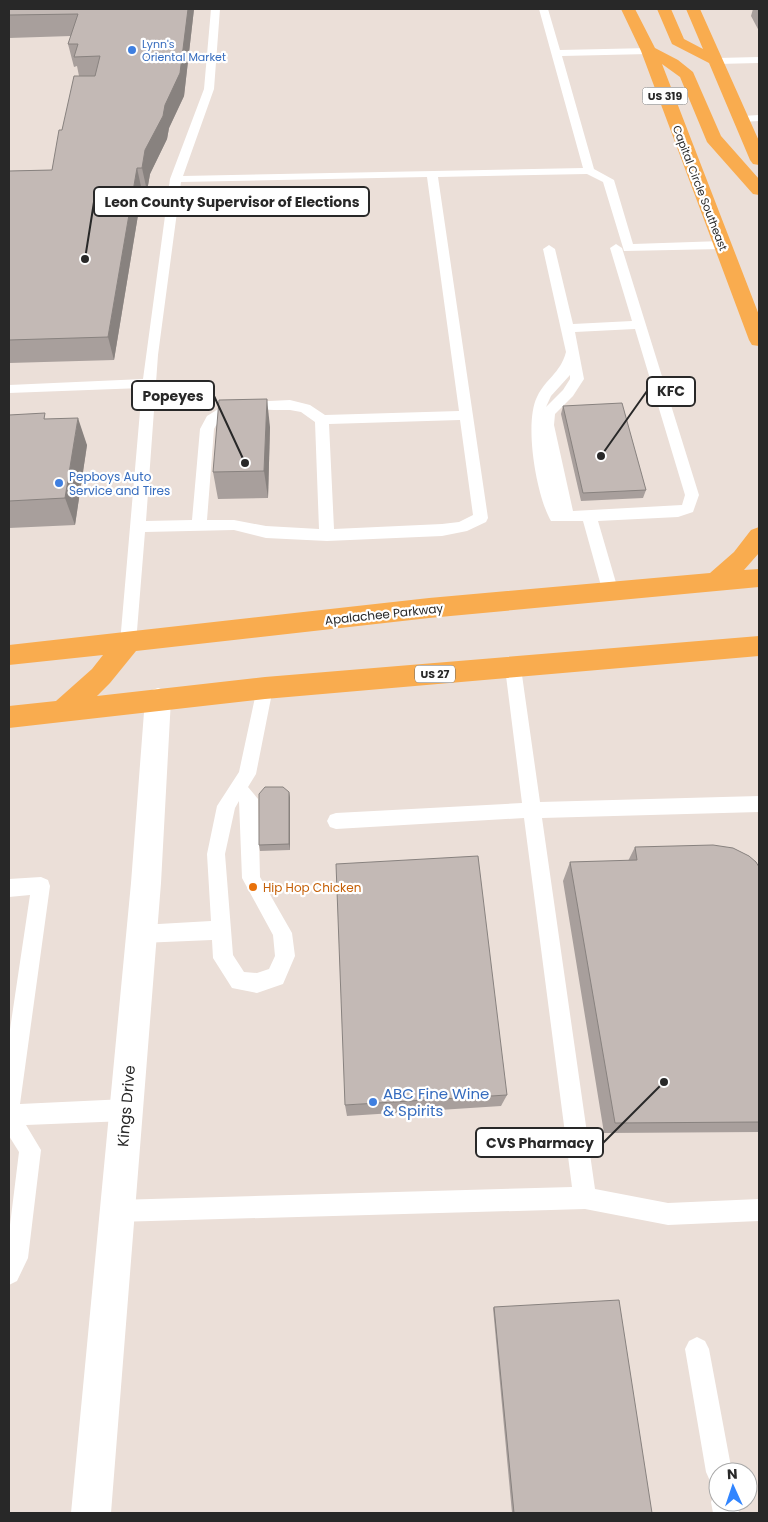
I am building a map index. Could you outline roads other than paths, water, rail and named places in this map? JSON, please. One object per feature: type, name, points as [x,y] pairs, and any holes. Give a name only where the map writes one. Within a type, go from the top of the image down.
[{"type":"main road","name":"Capital Circle Southeast","points":[[628,9],[649,51],[759,340]]},
{"type":"main road","points":[[664,9],[677,41],[689,49],[717,61]]},
{"type":"main road","points":[[694,9],[759,160]]},
{"type":"main road","points":[[649,51],[672,63],[687,75],[713,138],[759,190]]},
{"type":"main road","points":[[715,583],[742,558],[759,536]]},
{"type":"main road","name":"Apalachee Parkway","points":[[9,655],[429,608],[611,593],[759,578]]},
{"type":"main road","points":[[64,710],[100,676],[128,643]]},
{"type":"main road","name":"US 27","points":[[9,717],[265,688],[759,646]]},
{"type":"main road","points":[[712,651],[759,666]]},
{"type":"street","name":"Kings Drive","points":[[90,1513],[141,934],[158,700]]},
{"type":"lane","points":[[128,643],[148,383],[176,179],[209,89],[215,9]]},
{"type":"lane","points":[[544,9],[589,171]]},
{"type":"lane","points":[[556,53],[649,51]]},
{"type":"lane","points":[[717,61],[759,60]]},
{"type":"lane","points":[[742,118],[759,118]]},
{"type":"lane","points":[[176,179],[589,171],[608,180],[628,248],[722,245]]},
{"type":"lane","points":[[138,527],[234,526],[266,532],[327,535],[442,530],[462,527],[480,518],[432,174]]},
{"type":"lane","points":[[549,250],[573,350],[569,367],[545,394],[539,406],[537,420],[547,496],[556,517],[678,512],[688,508],[692,500],[616,248]]},
{"type":"lane","points":[[568,328],[640,325]]},
{"type":"lane","points":[[9,390],[148,383]]},
{"type":"lane","points":[[199,526],[207,429],[212,419],[228,408],[290,405],[305,408],[322,420],[466,415]]},
{"type":"lane","points":[[322,420],[327,535]]},
{"type":"lane","points":[[589,515],[611,593]]},
{"type":"lane","points":[[513,668],[585,1198]]},
{"type":"lane","points":[[238,788],[249,798],[251,878],[282,933],[285,956],[276,977],[257,983],[238,981],[223,958],[216,854],[226,806],[247,774],[265,688]]},
{"type":"lane","points":[[336,821],[532,810],[759,804]]},
{"type":"lane","points":[[9,888],[41,886],[9,1104]]},
{"type":"lane","points":[[141,934],[221,930]]},
{"type":"lane","points":[[9,1272],[17,1258],[30,1150],[9,1116],[126,1110]]},
{"type":"lane","points":[[116,1211],[585,1198],[668,1214],[759,1210]]},
{"type":"lane","points":[[697,1349],[717,1462]]},
{"type":"place","name":"Lynn's Oriental Market","points":[[132,50]]},
{"type":"place","name":"Leon County Supervisor of Elections","points":[[85,259]]},
{"type":"place","name":"KFC","points":[[601,456]]},
{"type":"place","name":"Popeyes","points":[[245,463]]},
{"type":"place","name":"Pepboys Auto Service and Tires","points":[[59,483]]},
{"type":"place","name":"Hip Hop Chicken","points":[[253,887]]},
{"type":"place","name":"CVS Pharmacy","points":[[664,1082]]},
{"type":"place","name":"ABC Fine Wine & Spirits","points":[[373,1102]]}]
